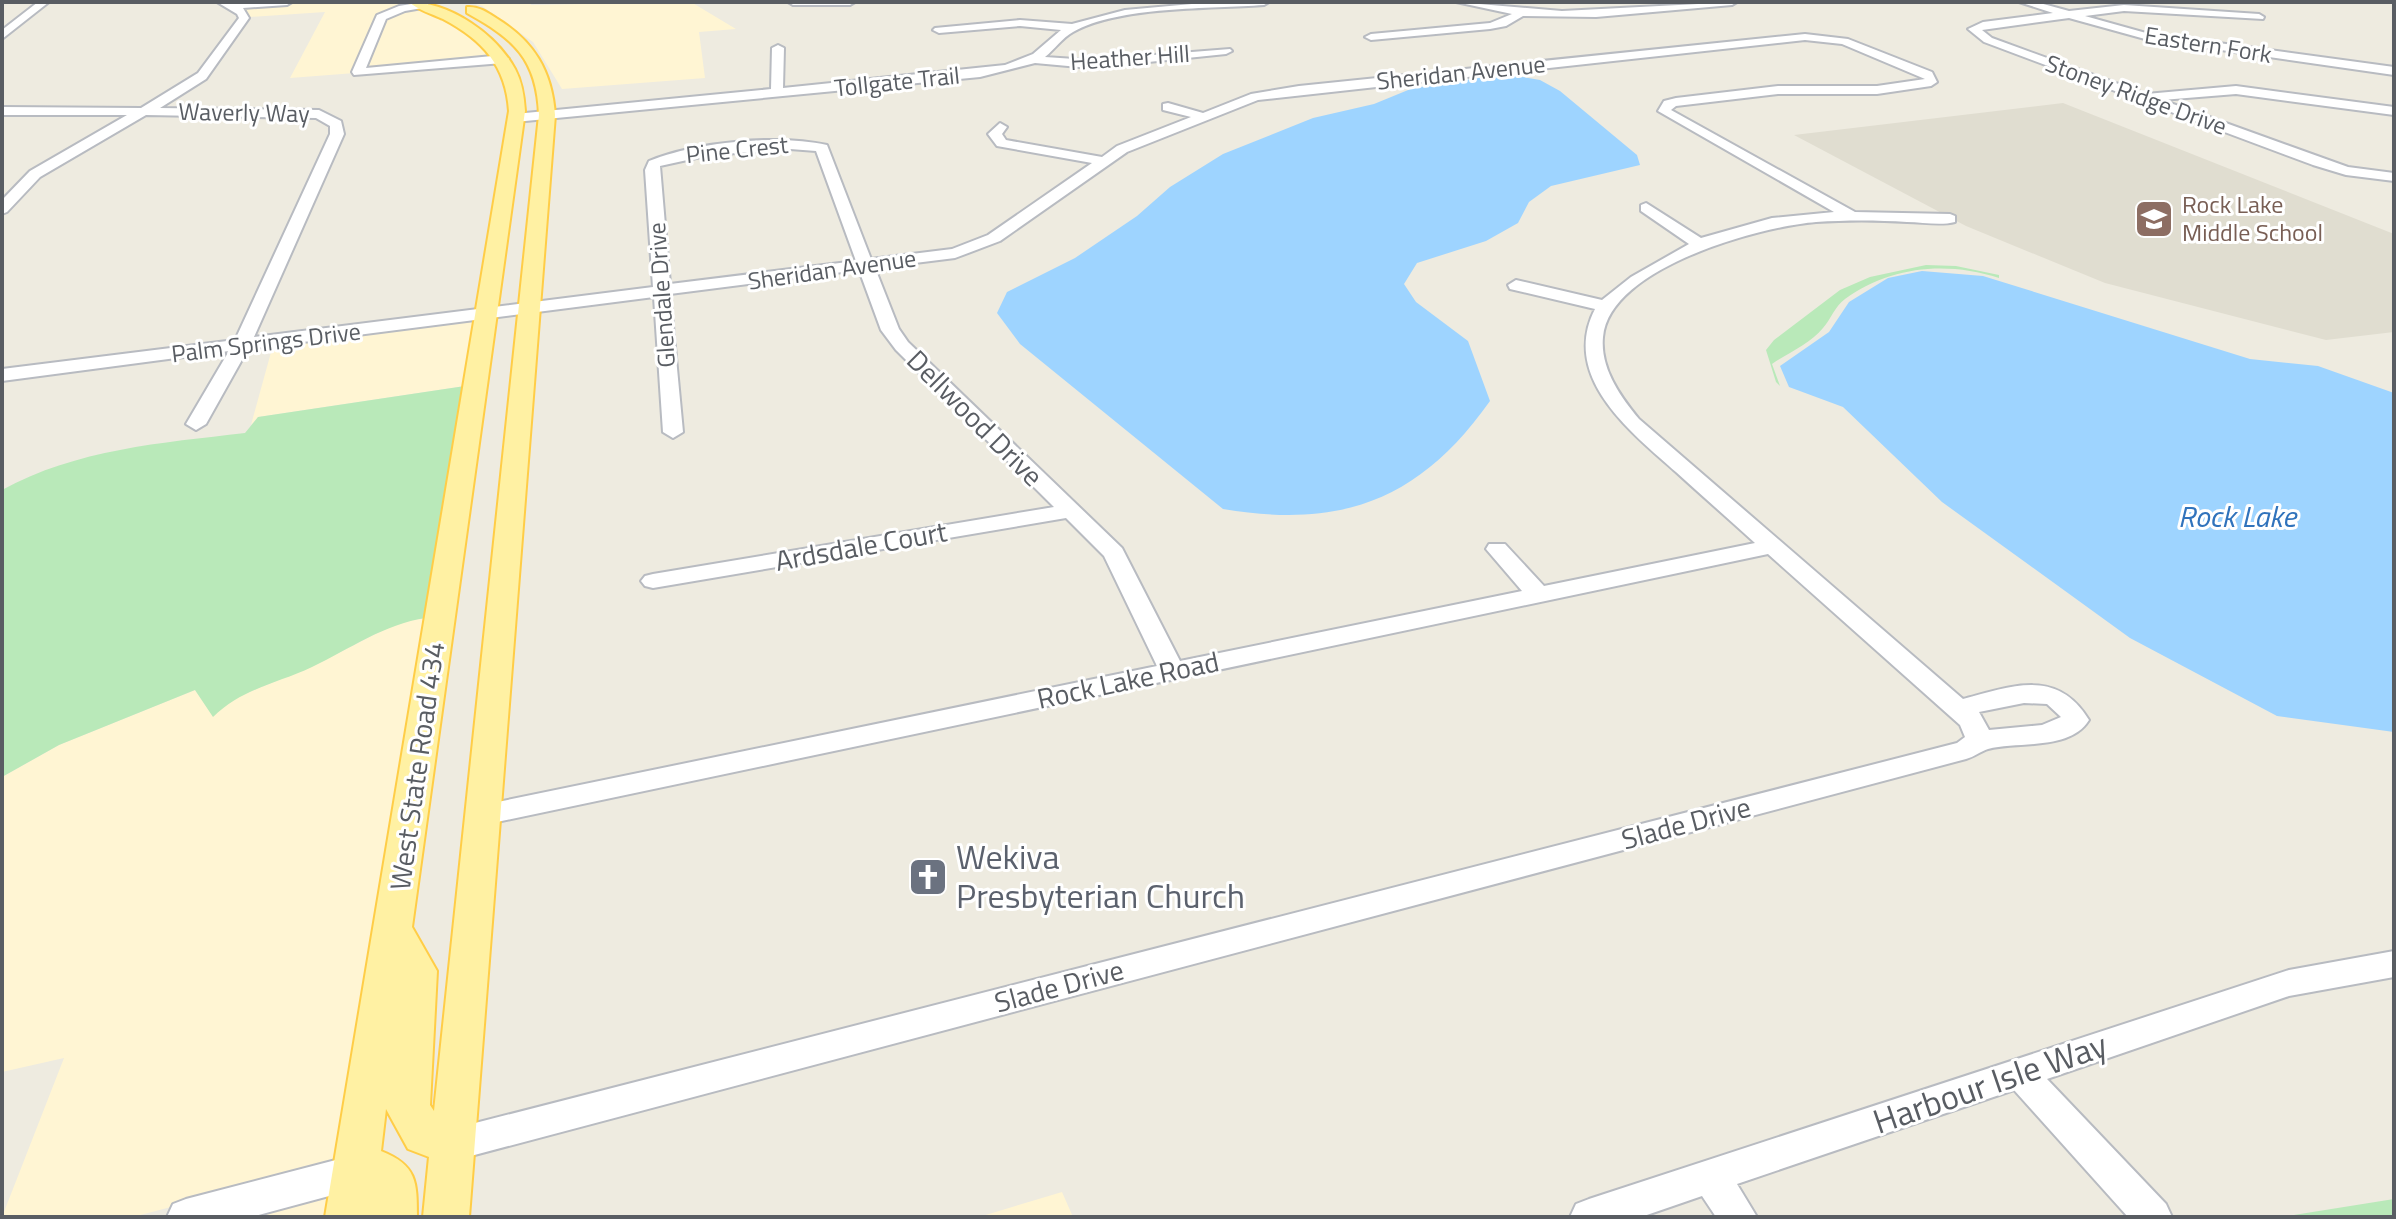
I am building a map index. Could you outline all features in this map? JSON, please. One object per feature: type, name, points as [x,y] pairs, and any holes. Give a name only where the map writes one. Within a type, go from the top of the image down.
[{"type":"main road","points":[[420,4],[447,6],[476,20],[494,22]]},
{"type":"main road","points":[[420,4],[467,26],[503,59],[515,84],[515,118]]},
{"type":"main road","points":[[446,1217],[547,115],[545,83],[537,63],[518,39],[494,22],[462,6]]},
{"type":"main road","name":"West State Road 434","points":[[348,1217],[515,118]]},
{"type":"main road","points":[[393,930],[417,971],[408,1108],[424,1135],[452,1145]]},
{"type":"main road","points":[[355,1172],[378,1171],[394,1185],[394,1217]]},
{"type":"street","points":[[2,36],[44,2]]},
{"type":"street","points":[[228,4],[287,2]]},
{"type":"street","points":[[793,2],[850,2]]},
{"type":"street","name":"Tollgate Trail","points":[[515,118],[965,75],[1033,59],[1071,27],[1122,15],[1264,2]]},
{"type":"street","points":[[1461,2],[1520,14],[1593,15],[1732,2]]},
{"type":"street","name":"Eastern Fork","points":[[2024,2],[2169,41],[2394,71]]},
{"type":"street","points":[[2,209],[35,174],[60,157],[146,111],[202,76],[244,18],[228,4]]},
{"type":"street","points":[[420,4],[381,17],[358,72],[503,59]]},
{"type":"street","points":[[2068,15],[2147,8],[2259,17]]},
{"type":"street","points":[[1371,37],[1490,26],[1511,21],[1520,14]]},
{"type":"street","name":"Stoney Ridge Drive","points":[[2068,15],[1983,25],[1974,29],[1988,40],[2333,167],[2394,177]]},
{"type":"street","points":[[2,24],[18,23]]},
{"type":"street","points":[[939,30],[1020,23],[1071,27]]},
{"type":"street","name":"Sheridan Avenue","points":[[530,310],[955,253],[994,238],[1122,149],[1276,93],[1805,37],[1829,38],[1928,75],[1931,82],[1859,91],[1760,92],[1676,102],[1668,104],[1664,111],[1852,216]]},
{"type":"street","points":[[777,94],[778,48]]},
{"type":"street","name":"Heather Hill","points":[[1033,59],[1090,64],[1226,51]]},
{"type":"street","points":[[2144,98],[2236,90],[2394,111]]},
{"type":"street","points":[[1168,107],[1204,117]]},
{"type":"street","name":"Waverly Way","points":[[2,111],[299,112],[319,114],[336,124],[337,134],[241,346]]},
{"type":"street","points":[[1000,127],[995,134],[1002,143],[1102,161]]},
{"type":"street","name":"Pine Crest","points":[[659,160],[791,143],[815,145]]},
{"type":"street","name":"Dellwood Drive","points":[[815,145],[826,152],[890,330],[902,346],[1114,553],[1172,671]]},
{"type":"street","name":"Glendale Drive","points":[[659,160],[652,170],[673,432]]},
{"type":"street","points":[[1646,208],[1698,243]]},
{"type":"street","points":[[1950,219],[1852,216],[1772,223],[1698,243],[1646,275],[1605,306],[1597,327],[1594,353],[1600,376],[1612,400],[1664,452],[1971,720],[1980,740],[2025,738],[2061,730],[2076,720],[2072,709],[2059,698],[2043,694],[2023,694],[1959,709]]},
{"type":"street","points":[[1516,285],[1605,306]]},
{"type":"street","name":"Palm Springs Drive","points":[[2,375],[530,310]]},
{"type":"street","points":[[196,424],[241,346]]},
{"type":"street","name":"Ardsdale Court","points":[[653,581],[1069,511]]},
{"type":"street","name":"Rock Lake Road","points":[[483,815],[1773,546]]},
{"type":"street","points":[[1497,549],[1539,595]]},
{"type":"street","name":"Slade Drive","points":[[452,1145],[1966,750],[1980,740]]},
{"type":"street","name":"Harbour Isle Way","points":[[1589,1217],[2289,983],[2394,964]]},
{"type":"street","points":[[2020,1073],[2153,1217]]},
{"type":"street","points":[[186,1217],[355,1172]]},
{"type":"street","points":[[1711,1178],[1738,1217]]},
{"type":"shaded area","points":[[302,2],[408,2],[416,5],[375,17],[352,73],[290,78],[325,12],[250,17],[241,7]]},
{"type":"shaded area","points":[[470,2],[530,2],[531,5],[691,2],[736,29],[699,32],[705,78],[562,89],[533,42],[482,6]]},
{"type":"shaded area","points":[[420,7],[468,32],[496,58],[366,69],[387,16]]},
{"type":"shaded area","points":[[498,62],[352,74],[352,73]]},
{"type":"shaded area","name":"Rock Lake Middle School","points":[[2063,103],[2394,234],[2394,332],[2326,340],[2105,283],[1966,226],[1794,135]]},
{"type":"shaded area","points":[[475,321],[465,386],[258,417],[251,425],[273,345]]},
{"type":"shaded area","points":[[426,618],[376,927],[371,929],[375,936],[337,1163],[133,1217],[2,1217],[64,1058],[2,1072],[2,777],[59,745],[195,690],[213,716],[232,699],[311,667],[399,622]]},
{"type":"shaded area","points":[[332,1192],[328,1217],[239,1217]]},
{"type":"shaded area","points":[[1062,1192],[1073,1217],[979,1217]]},
{"type":"green space","points":[[1926,265],[1956,266],[1999,275],[1999,278],[1939,268],[1881,279],[1842,302],[1812,338],[1772,364],[1780,386],[1776,382],[1766,350],[1774,340],[1840,290],[1870,277]]},
{"type":"green space","points":[[465,386],[426,618],[381,631],[312,667],[236,699],[213,717],[195,690],[59,745],[2,777],[2,490],[60,465],[90,457],[151,445],[245,433],[258,417]]},
{"type":"green space","points":[[2394,1199],[2394,1217],[2282,1217]]},
{"type":"water","points":[[1517,76],[1540,80],[1560,91],[1637,155],[1640,165],[1551,186],[1529,202],[1518,223],[1486,241],[1417,263],[1404,284],[1416,302],[1468,341],[1490,401],[1463,435],[1435,462],[1406,484],[1375,500],[1341,510],[1305,514],[1223,509],[1020,344],[997,313],[1007,292],[1075,258],[1137,216],[1170,187],[1223,154],[1313,118],[1374,104],[1413,88],[1485,77]]},
{"type":"water","name":"Rock Lake","points":[[1922,271],[1983,276],[2250,359],[2318,366],[2394,393],[2394,732],[2277,716],[2130,638],[1942,502],[1843,407],[1789,387],[1780,366],[1829,332],[1849,302],[1888,278]]},
{"type":"place","name":"Rock Lake Middle School","points":[[2154,219]]},
{"type":"place","name":"Wekiva Presbyterian Church","points":[[928,877]]}]
